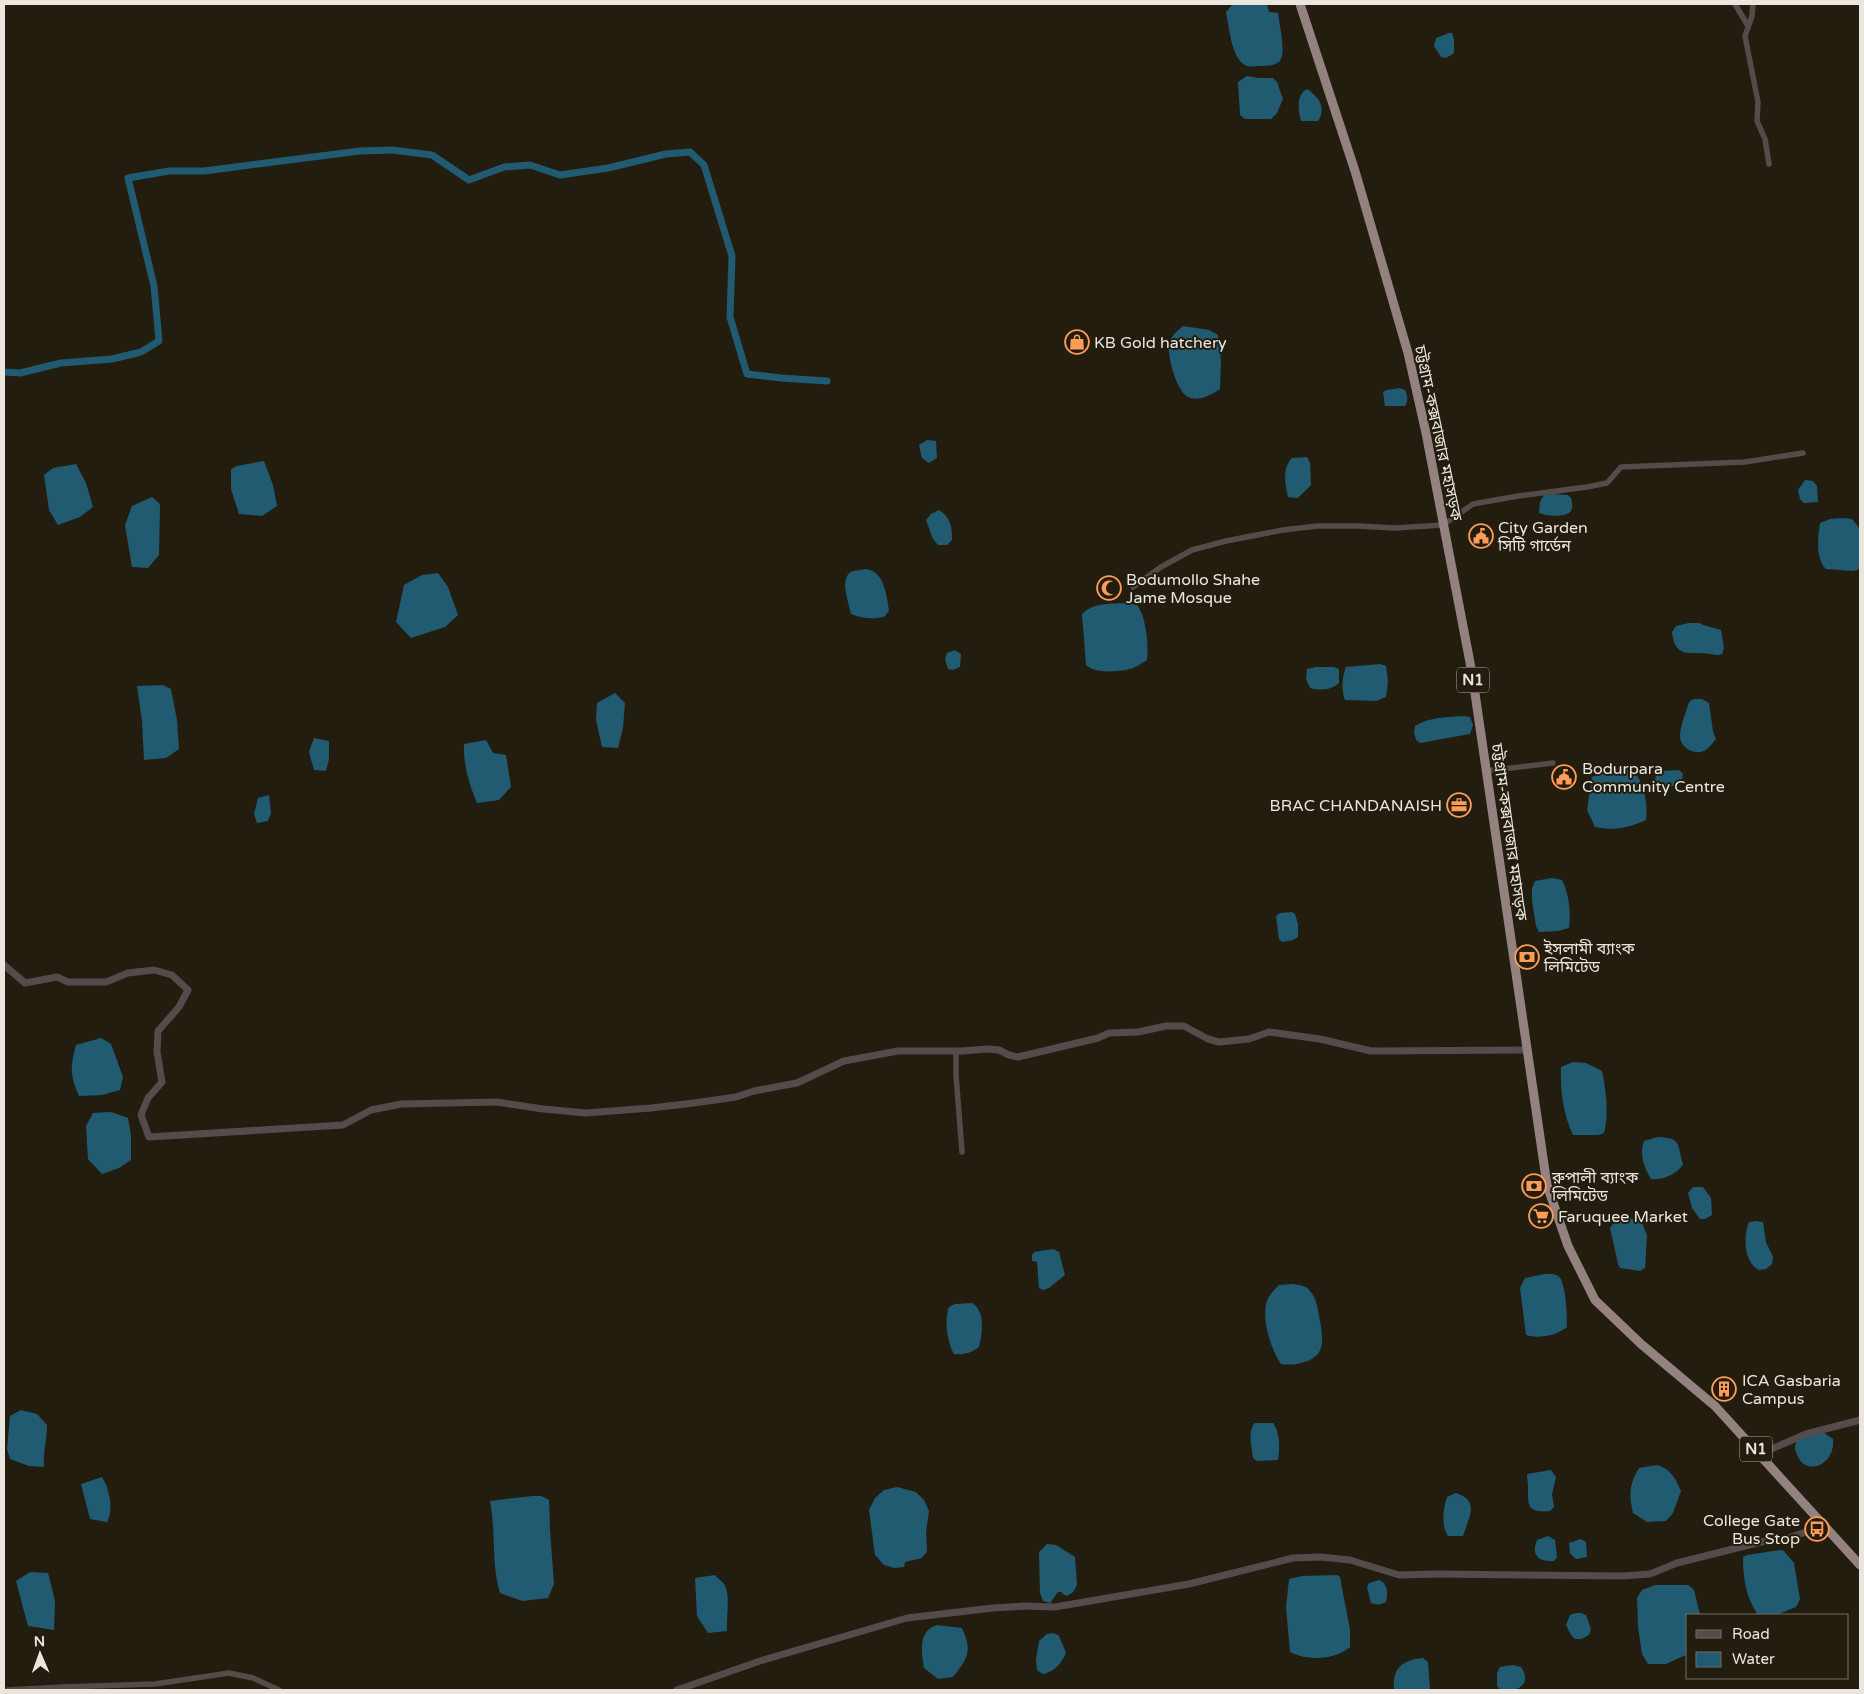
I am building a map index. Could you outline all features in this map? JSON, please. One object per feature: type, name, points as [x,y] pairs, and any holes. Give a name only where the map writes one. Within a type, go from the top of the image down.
[{"type":"highway","name":"চট্টগ্রাম-কক্সবাজার মহাসড়ক","points":[[1300,4],[1355,171],[1408,353],[1444,525],[1472,674],[1547,1185],[1568,1246],[1595,1300],[1641,1344],[1715,1406],[1860,1565]]},
{"type":"street","points":[[1735,4],[1748,26]]},
{"type":"street","points":[[1753,4],[1752,16],[1745,36],[1758,102],[1757,121],[1765,139],[1769,164]]},
{"type":"street","points":[[1133,587],[1162,567],[1192,550],[1282,530],[1317,526],[1395,528],[1444,525],[1473,504],[1607,483],[1621,467],[1745,462],[1803,453]]},
{"type":"street","points":[[1486,771],[1553,763]]},
{"type":"street","points":[[4,965],[25,983],[57,977],[68,982],[106,982],[128,973],[154,970],[172,976],[188,990],[179,1007],[158,1031],[157,1052],[162,1082],[148,1098],[141,1115],[149,1137],[342,1125],[371,1110],[401,1104],[497,1102],[586,1113],[651,1108],[736,1097],[764,1089],[797,1083],[844,1061],[898,1051],[987,1049],[1018,1057],[1098,1038],[1109,1033],[1138,1032],[1166,1026],[1184,1026],[1208,1039],[1219,1042],[1249,1039],[1269,1032],[1320,1039],[1371,1051],[1466,1052],[1527,1050]]},
{"type":"street","points":[[956,1051],[962,1152]]},
{"type":"street","points":[[1760,1454],[1806,1434],[1860,1420]]},
{"type":"street","points":[[677,1690],[760,1661],[907,1618],[993,1608],[1055,1607],[1188,1584],[1293,1558],[1321,1557],[1350,1560],[1399,1575],[1623,1576],[1650,1574],[1713,1554],[1761,1542],[1788,1538],[1823,1524]]},
{"type":"street","points":[[8,1690],[63,1686],[155,1684],[229,1673],[253,1678],[279,1690]]},
{"type":"water","points":[[1233,4],[1267,4],[1269,12],[1278,13],[1282,46],[1279,62],[1270,66],[1246,66],[1238,59],[1231,39],[1226,12]]},
{"type":"water","points":[[1452,33],[1454,39],[1454,53],[1446,58],[1441,57],[1434,46],[1436,38]]},
{"type":"water","points":[[1247,76],[1273,78],[1277,82],[1283,99],[1277,113],[1271,119],[1245,119],[1240,115],[1238,82]]},
{"type":"water","points":[[1307,89],[1315,95],[1320,103],[1322,112],[1318,121],[1301,121],[1299,99]]},
{"type":"water","points":[[1183,326],[1209,330],[1218,335],[1221,361],[1220,389],[1205,397],[1196,399],[1184,394],[1174,373],[1169,344],[1172,337]]},
{"type":"water","points":[[1400,388],[1405,390],[1407,394],[1405,406],[1385,406],[1383,392]]},
{"type":"water","points":[[927,440],[936,441],[937,458],[929,463],[922,458],[919,445]]},
{"type":"water","points":[[1307,457],[1310,463],[1311,485],[1298,498],[1288,497],[1285,476],[1289,462],[1292,458]]},
{"type":"water","points":[[264,461],[273,485],[277,506],[262,516],[239,514],[231,489],[231,469],[237,466]]},
{"type":"water","points":[[76,464],[86,483],[93,507],[80,517],[58,525],[49,510],[44,475],[53,468]]},
{"type":"water","points":[[1805,480],[1813,481],[1817,486],[1818,502],[1804,503],[1800,499],[1798,490]]},
{"type":"water","points":[[1544,495],[1568,495],[1572,501],[1571,511],[1561,516],[1539,513],[1540,502]]},
{"type":"water","points":[[152,497],[160,504],[159,555],[148,568],[132,567],[125,525],[132,506]]},
{"type":"water","points":[[939,510],[946,516],[951,527],[952,540],[947,545],[938,545],[933,539],[926,520],[931,514]]},
{"type":"water","points":[[1830,519],[1852,519],[1860,529],[1860,566],[1858,570],[1853,571],[1826,569],[1819,553],[1820,523]]},
{"type":"water","points":[[866,569],[877,574],[884,585],[889,611],[884,617],[868,618],[851,614],[845,585],[847,575],[856,570]]},
{"type":"water","points":[[438,573],[448,587],[458,615],[445,627],[411,638],[396,622],[404,585],[422,575]]},
{"type":"water","points":[[1127,603],[1137,605],[1143,616],[1148,647],[1147,660],[1133,668],[1122,670],[1101,671],[1090,668],[1086,665],[1082,614],[1092,607]]},
{"type":"water","points":[[1700,623],[1721,630],[1724,648],[1722,654],[1690,653],[1680,650],[1674,641],[1672,632],[1676,626]]},
{"type":"water","points":[[955,650],[961,654],[960,667],[953,670],[948,669],[945,659],[947,653]]},
{"type":"water","points":[[1380,664],[1386,666],[1388,681],[1386,697],[1376,701],[1345,700],[1342,684],[1346,667]]},
{"type":"water","points":[[1334,667],[1339,669],[1339,683],[1325,689],[1310,688],[1306,679],[1307,669]]},
{"type":"water","points":[[163,685],[171,689],[177,720],[179,749],[166,758],[144,760],[142,721],[137,686]]},
{"type":"water","points":[[615,693],[625,703],[623,728],[618,748],[602,747],[596,720],[597,703]]},
{"type":"water","points":[[1694,699],[1702,699],[1709,703],[1716,739],[1707,749],[1700,752],[1689,750],[1685,747],[1680,737],[1688,705]]},
{"type":"water","points":[[1470,717],[1473,725],[1470,734],[1420,743],[1416,740],[1415,726],[1420,723],[1439,718]]},
{"type":"water","points":[[314,738],[329,741],[329,759],[326,771],[314,770],[309,752]]},
{"type":"water","points":[[486,740],[493,753],[506,755],[511,787],[499,800],[477,803],[467,774],[464,744]]},
{"type":"water","points":[[1630,768],[1639,778],[1642,785],[1646,806],[1646,820],[1621,828],[1595,827],[1587,810],[1592,777],[1613,769]]},
{"type":"water","points":[[1679,770],[1683,774],[1682,780],[1674,785],[1658,789],[1654,784],[1656,776],[1664,771]]},
{"type":"water","points":[[269,795],[271,813],[268,821],[257,823],[254,814],[258,798]]},
{"type":"water","points":[[1552,878],[1562,880],[1564,885],[1569,903],[1569,928],[1558,931],[1539,932],[1536,926],[1532,901],[1532,888],[1535,881]]},
{"type":"water","points":[[1292,912],[1295,914],[1298,924],[1298,937],[1282,942],[1279,939],[1276,916],[1280,913]]},
{"type":"water","points":[[101,1038],[111,1044],[123,1077],[120,1090],[102,1095],[79,1096],[72,1071],[76,1045]]},
{"type":"water","points":[[1573,1062],[1586,1063],[1602,1071],[1606,1102],[1604,1133],[1598,1135],[1573,1135],[1562,1093],[1561,1067]]},
{"type":"water","points":[[111,1112],[128,1118],[131,1135],[131,1160],[119,1168],[102,1174],[88,1159],[86,1126],[93,1113]]},
{"type":"water","points":[[1658,1137],[1671,1139],[1677,1143],[1683,1164],[1681,1168],[1669,1176],[1651,1179],[1643,1161],[1642,1151],[1644,1141]]},
{"type":"water","points":[[1693,1187],[1703,1187],[1711,1198],[1712,1215],[1705,1219],[1700,1219],[1692,1208],[1688,1193]]},
{"type":"water","points":[[1630,1218],[1642,1223],[1647,1235],[1645,1268],[1640,1271],[1620,1268],[1610,1228],[1615,1221]]},
{"type":"water","points":[[1749,1222],[1763,1222],[1766,1242],[1773,1257],[1772,1264],[1766,1269],[1759,1270],[1750,1261],[1746,1249],[1746,1235]]},
{"type":"water","points":[[1053,1249],[1059,1252],[1065,1275],[1049,1288],[1043,1290],[1039,1288],[1037,1262],[1032,1261],[1032,1255],[1034,1252]]},
{"type":"water","points":[[1545,1274],[1557,1275],[1562,1282],[1566,1302],[1567,1327],[1558,1333],[1547,1336],[1526,1335],[1520,1288],[1525,1278]]},
{"type":"water","points":[[1292,1284],[1306,1288],[1314,1297],[1318,1309],[1322,1340],[1320,1351],[1316,1356],[1301,1363],[1290,1365],[1281,1364],[1277,1358],[1268,1334],[1265,1308],[1269,1297],[1279,1285]]},
{"type":"water","points":[[972,1303],[979,1311],[982,1323],[979,1347],[967,1353],[954,1354],[947,1330],[947,1312],[949,1307],[955,1304]]},
{"type":"water","points":[[21,1410],[37,1414],[47,1425],[44,1467],[29,1466],[10,1459],[7,1449],[10,1416]]},
{"type":"water","points":[[1255,1423],[1273,1423],[1275,1426],[1279,1441],[1278,1460],[1257,1461],[1253,1458],[1251,1430]]},
{"type":"water","points":[[1823,1432],[1833,1439],[1833,1448],[1830,1456],[1819,1465],[1812,1467],[1806,1465],[1800,1460],[1796,1452],[1796,1442],[1802,1437]]},
{"type":"water","points":[[1657,1465],[1666,1469],[1672,1475],[1681,1491],[1673,1513],[1666,1521],[1647,1522],[1633,1513],[1631,1490],[1633,1480],[1639,1468]]},
{"type":"water","points":[[1551,1470],[1556,1477],[1552,1494],[1554,1507],[1550,1511],[1537,1511],[1530,1507],[1527,1474]]},
{"type":"water","points":[[102,1477],[110,1499],[110,1511],[107,1522],[90,1519],[81,1484]]},
{"type":"water","points":[[897,1487],[916,1492],[924,1500],[929,1511],[926,1532],[927,1552],[922,1558],[905,1562],[904,1567],[894,1568],[884,1565],[875,1555],[869,1510],[875,1498],[884,1490]]},
{"type":"water","points":[[1456,1493],[1464,1496],[1471,1506],[1470,1517],[1463,1536],[1448,1536],[1444,1528],[1444,1506],[1447,1497]]},
{"type":"water","points":[[541,1496],[549,1500],[554,1584],[548,1598],[522,1601],[500,1593],[495,1570],[490,1501]]},
{"type":"water","points":[[1548,1536],[1555,1540],[1557,1557],[1554,1561],[1540,1559],[1535,1550],[1537,1540]]},
{"type":"water","points":[[1581,1539],[1586,1542],[1587,1557],[1576,1559],[1570,1553],[1569,1543]]},
{"type":"water","points":[[1047,1544],[1056,1545],[1075,1557],[1077,1584],[1072,1593],[1066,1596],[1058,1592],[1050,1603],[1043,1601],[1040,1593],[1039,1552]]},
{"type":"water","points":[[1784,1551],[1794,1563],[1800,1599],[1796,1607],[1778,1614],[1757,1614],[1746,1588],[1743,1557]]},
{"type":"water","points":[[30,1572],[48,1573],[55,1601],[54,1630],[28,1626],[16,1581]]},
{"type":"water","points":[[715,1575],[724,1584],[726,1589],[728,1606],[727,1631],[708,1633],[697,1616],[695,1578]]},
{"type":"water","points":[[1337,1575],[1340,1577],[1350,1630],[1350,1647],[1337,1655],[1321,1658],[1304,1657],[1290,1652],[1286,1607],[1289,1579],[1302,1576]]},
{"type":"water","points":[[1379,1580],[1386,1586],[1386,1602],[1380,1604],[1371,1603],[1367,1587],[1369,1583]]},
{"type":"water","points":[[1655,1585],[1688,1585],[1694,1590],[1700,1614],[1686,1614],[1686,1655],[1666,1664],[1648,1664],[1642,1654],[1638,1627],[1637,1598],[1642,1590]]},
{"type":"water","points":[[1576,1613],[1586,1615],[1591,1629],[1589,1635],[1581,1639],[1575,1639],[1566,1625],[1570,1615]]},
{"type":"water","points":[[937,1625],[962,1628],[965,1636],[968,1648],[966,1659],[953,1677],[938,1679],[924,1668],[922,1643],[926,1632]]},
{"type":"water","points":[[1054,1633],[1059,1636],[1066,1653],[1057,1666],[1043,1674],[1037,1670],[1036,1659],[1039,1641],[1047,1634]]},
{"type":"water","points":[[1423,1658],[1428,1662],[1430,1690],[1394,1690],[1395,1676],[1400,1666],[1409,1661]]},
{"type":"water","points":[[1513,1665],[1521,1667],[1525,1678],[1524,1683],[1513,1690],[1501,1690],[1497,1686],[1497,1673],[1500,1667]]},
{"type":"waterway","points":[[4,372],[20,373],[61,363],[112,359],[141,352],[159,341],[154,286],[128,178],[169,171],[204,171],[360,151],[392,150],[432,155],[469,180],[504,167],[530,165],[560,175],[608,168],[666,154],[690,152],[704,165],[732,256],[730,317],[747,374],[827,381]]},
{"type":"place","name":"KB Gold hatchery","points":[[1077,342]]},
{"type":"place","name":"City Garden সিটি গার্ডেন","points":[[1481,536]]},
{"type":"place","name":"Bodumollo Shahe Jame Mosque","points":[[1109,588]]},
{"type":"place","name":"Bodurpara Community Centre","points":[[1564,777]]},
{"type":"place","name":"BRAC CHANDANAISH","points":[[1459,805]]},
{"type":"place","name":"ইসলামী ব্যাংক লিমিটেড","points":[[1527,957]]},
{"type":"place","name":"রুপালী ব্যাংক লিমিটেড","points":[[1534,1186]]},
{"type":"place","name":"Faruquee Market","points":[[1541,1216]]},
{"type":"place","name":"ICA Gasbaria Campus","points":[[1724,1389]]},
{"type":"place","name":"College Gate Bus Stop","points":[[1817,1529]]}]
